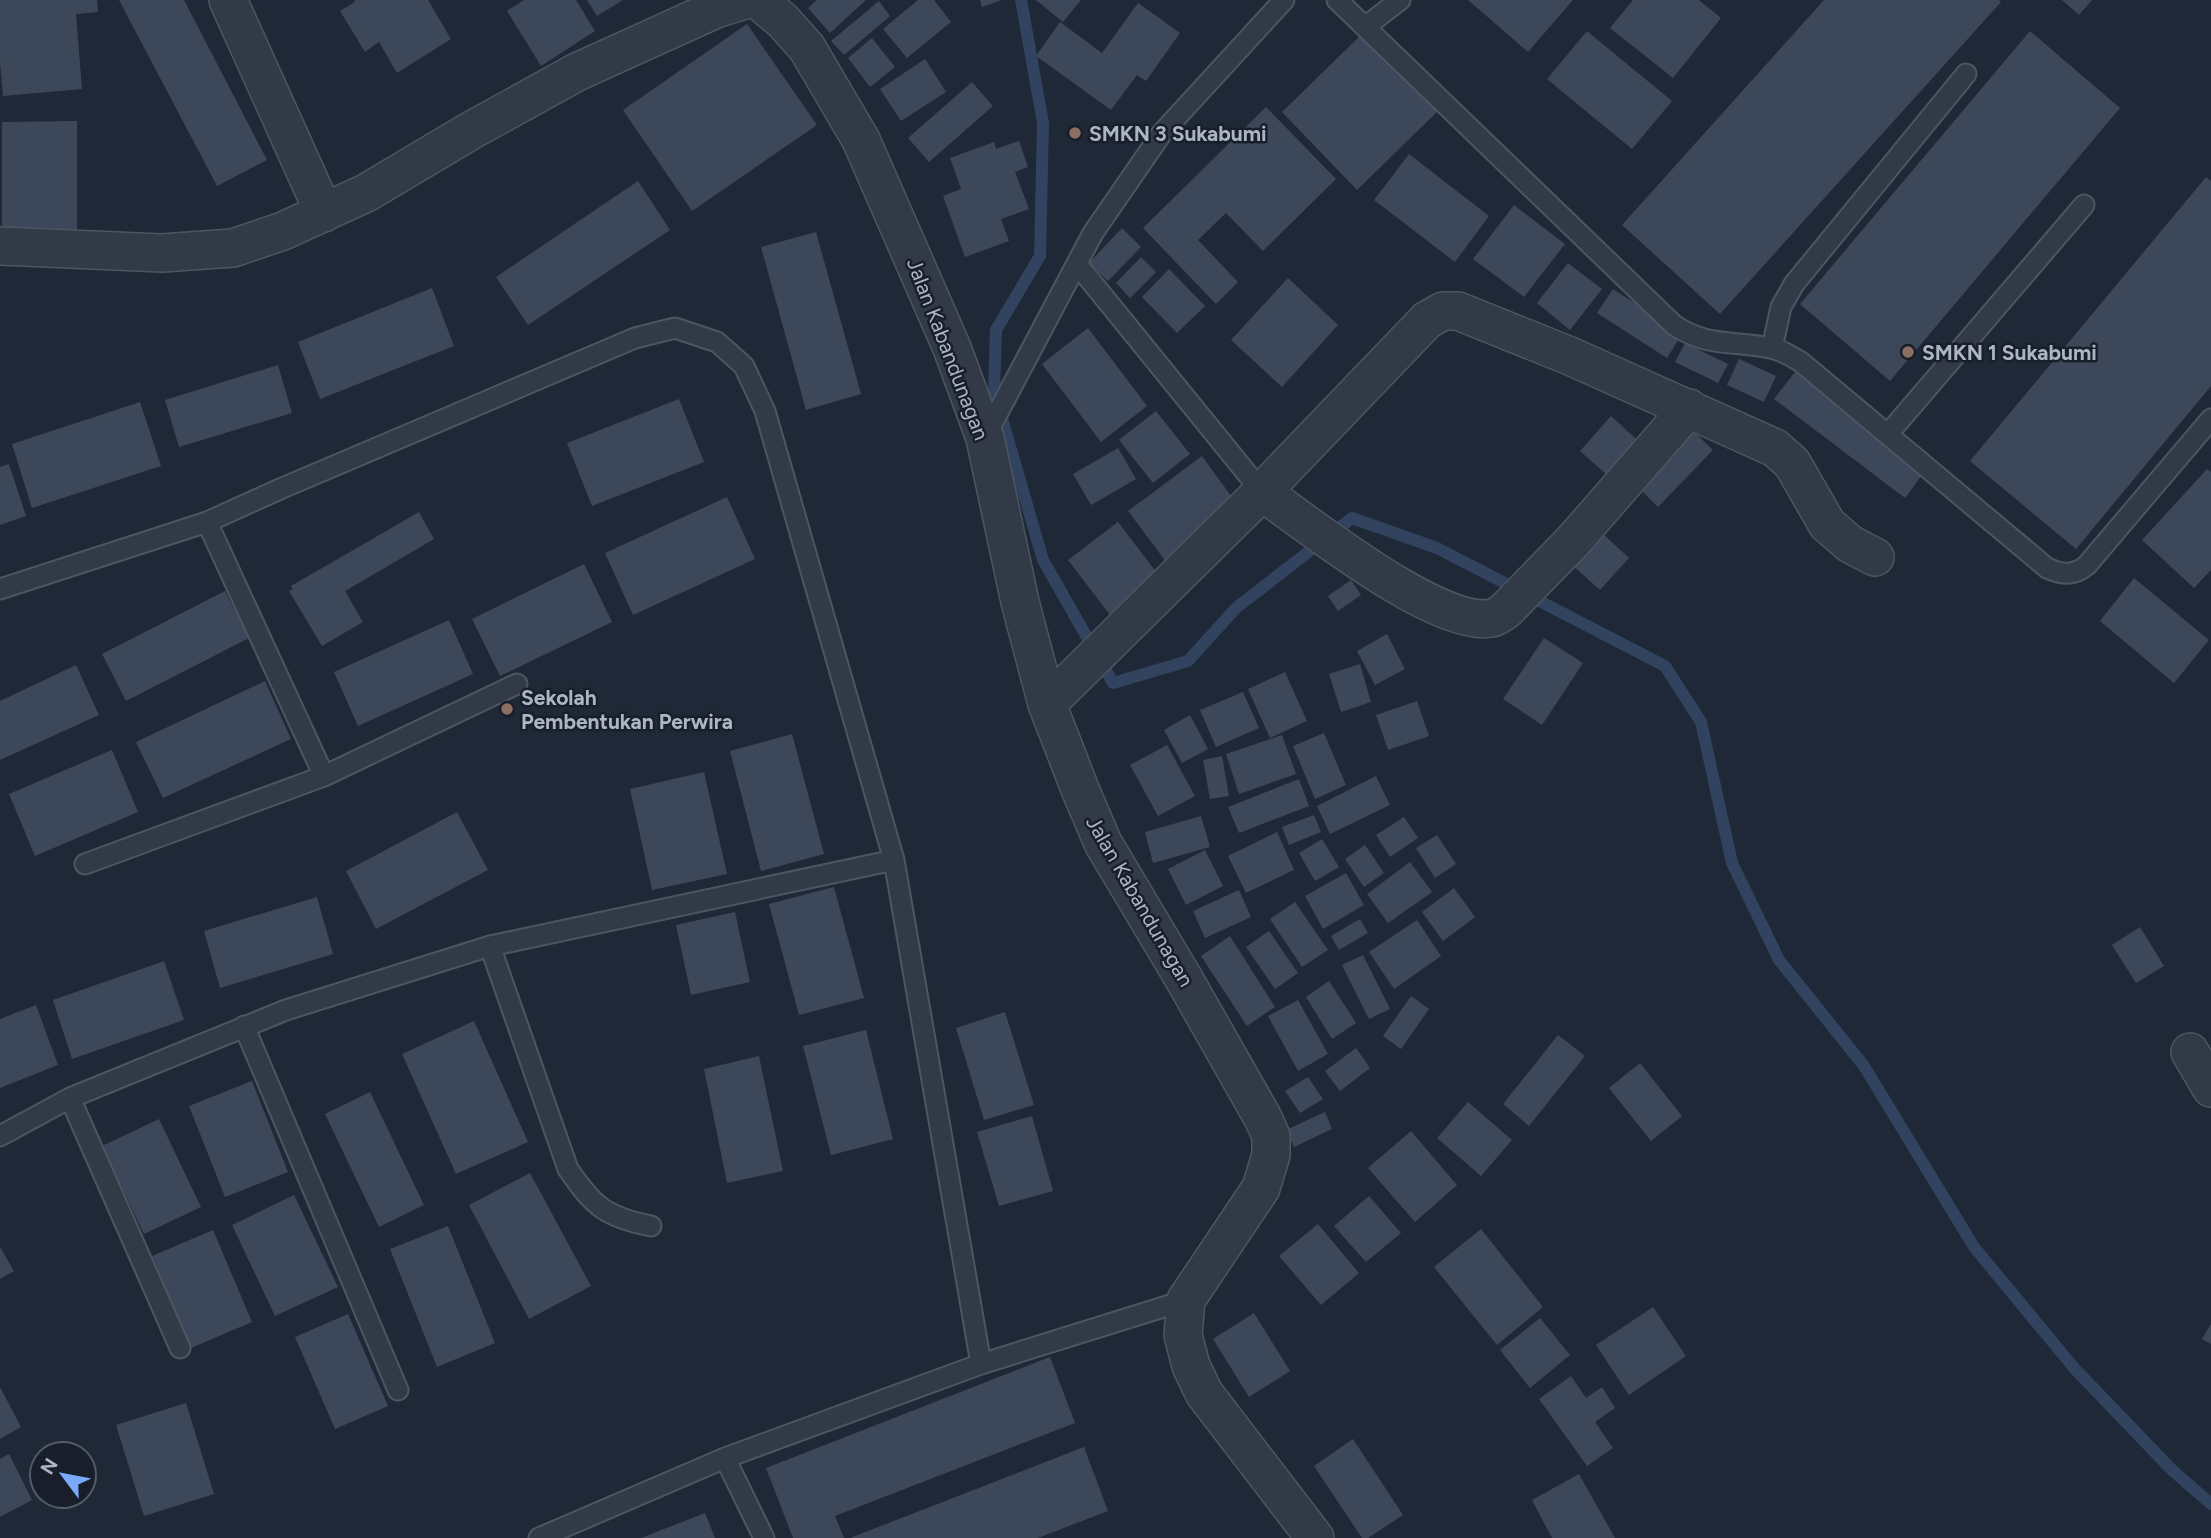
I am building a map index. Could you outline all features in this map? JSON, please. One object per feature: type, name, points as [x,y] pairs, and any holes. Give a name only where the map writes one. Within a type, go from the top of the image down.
[{"type":"street","points":[[228,0],[324,213]]},
{"type":"street","points":[[0,246],[162,253],[233,248],[283,231],[366,193],[577,72],[716,9],[745,0]]},
{"type":"street","name":"Jalan Kabandunagan","points":[[758,0],[783,21],[807,48],[861,140],[953,348],[985,438],[1020,602],[1047,705],[1102,843],[1184,979],[1271,1136],[1271,1155],[1261,1188],[1186,1300],[1183,1335],[1191,1366],[1203,1393],[1315,1538]]},
{"type":"street","points":[[1047,705],[1262,492],[1427,320],[1443,311],[1458,311],[1570,356],[1775,448],[1792,463],[1827,524],[1850,544],[1875,557]]},
{"type":"street","points":[[1262,492],[1405,591],[1448,611],[1472,617],[1493,618],[1506,610],[1574,540],[1689,408]]},
{"type":"street","points":[[2190,1052],[2211,1088]]},
{"type":"lane","points":[[985,438],[1093,233],[1162,133],[1284,0]]},
{"type":"lane","points":[[1337,0],[1674,325],[1691,336],[1709,342],[1772,348],[1801,362],[2047,568],[2067,574],[2078,572],[2087,565],[2211,419]]},
{"type":"lane","points":[[1365,27],[1400,0]]},
{"type":"lane","points":[[1772,348],[1781,307],[1794,284],[1966,74]]},
{"type":"lane","points":[[1888,434],[2084,205]]},
{"type":"lane","points":[[1077,264],[1262,492]]},
{"type":"lane","points":[[0,589],[207,522],[635,338],[675,328],[717,342],[744,366],[765,411],[894,860],[981,1364]]},
{"type":"lane","points":[[207,522],[324,776]]},
{"type":"lane","points":[[85,864],[324,776],[517,684]]},
{"type":"lane","points":[[0,1136],[70,1098],[244,1026],[286,1010],[490,946],[894,860]]},
{"type":"lane","points":[[490,946],[568,1169],[584,1193],[600,1207],[619,1220],[651,1226]]},
{"type":"lane","points":[[244,1026],[398,1390]]},
{"type":"lane","points":[[70,1098],[180,1348]]},
{"type":"lane","points":[[539,1538],[726,1458],[981,1364],[1186,1300]]},
{"type":"lane","points":[[726,1458],[764,1538]]},
{"type":"building","points":[[0,0],[97,0],[98,12],[76,14],[82,89],[3,96]]},
{"type":"building","points":[[119,0],[184,0],[267,160],[217,186]]},
{"type":"building","points":[[354,0],[428,0],[451,39],[397,73],[379,42],[365,52],[340,11],[355,2]]},
{"type":"building","points":[[524,0],[576,0],[595,31],[541,66],[507,11]]},
{"type":"building","points":[[587,0],[623,0],[597,16]]},
{"type":"building","points":[[817,0],[866,0],[830,33],[808,8]]},
{"type":"building","points":[[918,0],[934,0],[951,22],[907,58],[883,29]]},
{"type":"building","points":[[980,0],[1002,0],[982,7]]},
{"type":"building","points":[[1036,0],[1081,0],[1063,22]]},
{"type":"building","points":[[1468,0],[1573,0],[1528,52]]},
{"type":"building","points":[[1633,0],[1699,0],[1721,18],[1673,78],[1610,28]]},
{"type":"building","points":[[1824,0],[2001,2],[1720,314],[1622,225]]},
{"type":"building","points":[[2062,0],[2092,0],[2079,15]]},
{"type":"building","points":[[879,1],[890,16],[844,55],[831,41]]},
{"type":"building","points":[[1138,3],[1180,33],[1146,81],[1137,75],[1111,110],[1036,56],[1060,22],[1102,53]]},
{"type":"building","points":[[747,24],[817,125],[692,211],[623,110]]},
{"type":"building","points":[[1587,31],[1672,101],[1632,149],[1547,79]]},
{"type":"building","points":[[2030,31],[2120,108],[1890,381],[1800,304]]},
{"type":"building","points":[[1364,32],[1439,110],[1357,190],[1282,112]]},
{"type":"building","points":[[872,38],[895,67],[870,87],[848,58]]},
{"type":"building","points":[[925,59],[946,92],[901,121],[880,89]]},
{"type":"building","points":[[972,82],[993,106],[929,162],[908,138]]},
{"type":"building","points":[[1266,107],[1336,179],[1263,251],[1226,213],[1198,240],[1238,282],[1216,304],[1143,228]]},
{"type":"building","points":[[77,121],[77,232],[2,233],[2,122]]},
{"type":"building","points":[[1019,141],[1028,167],[1015,172],[1029,209],[1001,219],[1009,241],[965,257],[943,196],[961,189],[950,158],[994,142],[996,149]]},
{"type":"building","points":[[1409,154],[1489,216],[1455,262],[1374,200]]},
{"type":"building","points":[[2206,177],[2211,181],[2211,386],[2076,549],[1970,461]]},
{"type":"building","points":[[638,181],[670,230],[528,325],[496,277]]},
{"type":"building","points":[[1514,205],[1565,244],[1524,297],[1473,259]]},
{"type":"building","points":[[1122,228],[1141,247],[1108,281],[1089,263]]},
{"type":"building","points":[[816,232],[861,394],[806,410],[761,247]]},
{"type":"building","points":[[1141,257],[1156,272],[1130,298],[1116,283]]},
{"type":"building","points":[[1568,263],[1602,289],[1570,330],[1537,303]]},
{"type":"building","points":[[1169,269],[1205,306],[1177,333],[1142,297]]},
{"type":"building","points":[[1288,278],[1338,325],[1282,387],[1231,340]]},
{"type":"building","points":[[432,288],[454,346],[320,399],[298,342]]},
{"type":"building","points":[[1613,289],[1682,334],[1667,358],[1597,313]]},
{"type":"building","points":[[1088,328],[1147,406],[1101,442],[1042,364]]},
{"type":"building","points":[[1685,343],[1728,364],[1718,383],[1675,362]]},
{"type":"building","points":[[1739,359],[1776,376],[1764,402],[1727,385]]},
{"type":"building","points":[[278,365],[292,413],[179,447],[165,400]]},
{"type":"building","points":[[1795,372],[1925,471],[1905,498],[1774,399]]},
{"type":"building","points":[[679,399],[704,462],[592,506],[567,443]]},
{"type":"building","points":[[140,402],[161,466],[32,508],[12,444]]},
{"type":"building","points":[[1156,411],[1190,454],[1153,483],[1119,440]]},
{"type":"building","points":[[1611,416],[1646,448],[1615,482],[1580,451]]},
{"type":"building","points":[[1691,429],[1713,450],[1658,507],[1636,485]]},
{"type":"building","points":[[1118,448],[1136,479],[1091,505],[1073,474]]},
{"type":"building","points":[[1202,456],[1242,511],[1170,567],[1128,511]]},
{"type":"building","points":[[9,464],[26,516],[0,525],[0,467]]},
{"type":"building","points":[[2207,469],[2211,472],[2211,570],[2194,588],[2142,540]]},
{"type":"building","points":[[727,497],[755,559],[633,615],[605,553]]},
{"type":"building","points":[[419,512],[434,539],[345,591],[363,622],[322,646],[289,591],[293,589],[291,586]]},
{"type":"building","points":[[1118,522],[1160,577],[1110,615],[1068,560]]},
{"type":"building","points":[[1601,532],[1629,558],[1600,590],[1572,565]]},
{"type":"building","points":[[584,564],[612,622],[500,676],[472,619]]},
{"type":"building","points":[[2134,578],[2209,640],[2174,683],[2100,621]]},
{"type":"building","points":[[1351,580],[1361,595],[1338,611],[1328,596]]},
{"type":"building","points":[[225,591],[249,638],[126,701],[102,654]]},
{"type":"building","points":[[449,620],[473,674],[358,726],[334,672]]},
{"type":"building","points":[[1387,634],[1405,669],[1375,685],[1357,651]]},
{"type":"building","points":[[1544,638],[1583,663],[1542,725],[1503,699]]},
{"type":"building","points":[[1360,664],[1371,702],[1341,712],[1329,674]]},
{"type":"building","points":[[76,665],[99,715],[0,760],[0,701]]},
{"type":"building","points":[[1285,672],[1307,721],[1270,738],[1248,689]]},
{"type":"building","points":[[265,681],[291,739],[163,798],[136,742]]},
{"type":"building","points":[[1243,692],[1259,728],[1216,747],[1200,710]]},
{"type":"building","points":[[1417,701],[1429,736],[1388,750],[1376,715]]},
{"type":"building","points":[[1190,715],[1208,749],[1182,763],[1164,730]]},
{"type":"building","points":[[1324,733],[1346,785],[1315,799],[1293,746]]},
{"type":"building","points":[[792,734],[824,854],[761,871],[730,751]]},
{"type":"building","points":[[1282,735],[1296,774],[1239,794],[1226,754]]},
{"type":"building","points":[[1167,745],[1195,796],[1158,816],[1130,765]]},
{"type":"building","points":[[112,750],[138,812],[35,856],[9,794]]},
{"type":"building","points":[[1222,756],[1229,796],[1210,799],[1203,760]]},
{"type":"building","points":[[704,772],[727,874],[652,890],[630,789]]},
{"type":"building","points":[[1376,776],[1390,805],[1330,834],[1317,806]]},
{"type":"building","points":[[1299,779],[1309,806],[1239,833],[1228,807]]},
{"type":"building","points":[[457,812],[488,870],[376,929],[346,871]]},
{"type":"building","points":[[1314,815],[1321,832],[1289,845],[1282,827]]},
{"type":"building","points":[[1201,816],[1210,847],[1153,863],[1145,832]]},
{"type":"building","points":[[1404,817],[1418,838],[1390,857],[1376,835]]},
{"type":"building","points":[[1277,832],[1294,870],[1246,893],[1228,856]]},
{"type":"building","points":[[1437,835],[1456,864],[1435,878],[1416,848]]},
{"type":"building","points":[[1322,839],[1339,867],[1315,881],[1299,853]]},
{"type":"building","points":[[1365,845],[1384,873],[1364,887],[1345,859]]},
{"type":"building","points":[[1205,850],[1223,886],[1186,905],[1168,869]]},
{"type":"building","points":[[1410,862],[1432,892],[1388,923],[1367,894]]},
{"type":"building","points":[[1346,873],[1364,905],[1323,929],[1305,896]]},
{"type":"building","points":[[834,887],[864,998],[799,1015],[769,904]]},
{"type":"building","points":[[1454,888],[1475,917],[1443,941],[1422,912]]},
{"type":"building","points":[[1239,890],[1251,917],[1205,938],[1193,911]]},
{"type":"building","points":[[317,897],[333,954],[220,988],[204,931]]},
{"type":"building","points":[[1295,902],[1328,950],[1302,967],[1270,919]]},
{"type":"building","points":[[735,912],[750,982],[691,995],[676,925]]},
{"type":"building","points":[[1360,919],[1368,933],[1339,950],[1331,936]]},
{"type":"building","points":[[1417,920],[1441,956],[1394,989],[1369,952]]},
{"type":"building","points":[[2140,927],[2164,966],[2136,983],[2112,945]]},
{"type":"building","points":[[1269,931],[1298,973],[1275,989],[1246,947]]},
{"type":"building","points":[[1230,936],[1275,1007],[1247,1026],[1201,956]]},
{"type":"building","points":[[1363,955],[1390,1009],[1369,1019],[1342,965]]},
{"type":"building","points":[[164,961],[184,1020],[72,1059],[53,1000]]},
{"type":"building","points":[[1329,981],[1356,1023],[1332,1039],[1306,997]]},
{"type":"building","points":[[1411,996],[1429,1009],[1401,1049],[1383,1036]]},
{"type":"building","points":[[1298,1000],[1328,1054],[1298,1071],[1268,1016]]},
{"type":"building","points":[[36,1005],[58,1065],[0,1088],[0,1019]]},
{"type":"building","points":[[1005,1012],[1034,1105],[984,1120],[956,1028]]},
{"type":"building","points":[[474,1021],[528,1142],[456,1174],[402,1054]]},
{"type":"building","points":[[866,1030],[893,1139],[831,1155],[803,1046]]},
{"type":"building","points":[[1558,1035],[1585,1056],[1529,1126],[1503,1104]]},
{"type":"building","points":[[1356,1048],[1370,1068],[1340,1091],[1325,1071]]},
{"type":"building","points":[[759,1056],[783,1171],[727,1183],[704,1069]]},
{"type":"building","points":[[1640,1063],[1682,1116],[1651,1141],[1609,1088]]},
{"type":"building","points":[[1308,1077],[1323,1099],[1300,1113],[1285,1091]]},
{"type":"building","points":[[252,1081],[288,1172],[225,1197],[189,1106]]},
{"type":"building","points":[[370,1092],[424,1205],[379,1227],[325,1114]]},
{"type":"building","points":[[1468,1102],[1512,1140],[1481,1176],[1437,1138]]},
{"type":"building","points":[[1325,1112],[1332,1129],[1294,1147],[1286,1130]]},
{"type":"building","points":[[1032,1116],[1053,1191],[999,1206],[977,1132]]},
{"type":"building","points":[[159,1119],[201,1207],[144,1234],[102,1146]]},
{"type":"building","points":[[1411,1131],[1457,1185],[1415,1222],[1368,1168]]},
{"type":"building","points":[[530,1173],[591,1286],[529,1319],[469,1205]]},
{"type":"building","points":[[294,1195],[338,1287],[275,1316],[232,1225]]},
{"type":"building","points":[[1369,1196],[1401,1233],[1366,1262],[1334,1226]]},
{"type":"building","points":[[1318,1224],[1359,1273],[1321,1305],[1279,1256]]},
{"type":"building","points":[[448,1226],[495,1343],[437,1367],[390,1249]]},
{"type":"building","points":[[1481,1229],[1543,1307],[1497,1345],[1434,1267]]},
{"type":"building","points":[[213,1230],[252,1322],[191,1348],[152,1256]]},
{"type":"building","points":[[0,1247],[14,1271],[0,1279]]},
{"type":"building","points":[[1653,1307],[1686,1356],[1629,1395],[1596,1345]]},
{"type":"building","points":[[1254,1313],[1290,1371],[1249,1397],[1213,1339]]},
{"type":"building","points":[[348,1314],[388,1406],[335,1429],[295,1337]]},
{"type":"building","points":[[1540,1318],[1570,1355],[1530,1388],[1500,1350]]},
{"type":"building","points":[[2211,1324],[2211,1344],[2202,1339]]},
{"type":"building","points":[[1050,1357],[1075,1423],[835,1516],[844,1538],[793,1538],[766,1468]]},
{"type":"building","points":[[1571,1376],[1586,1398],[1602,1387],[1615,1408],[1595,1422],[1613,1448],[1587,1466],[1539,1399]]},
{"type":"building","points":[[0,1387],[21,1427],[0,1439]]},
{"type":"building","points":[[186,1403],[214,1494],[144,1516],[116,1425]]},
{"type":"building","points":[[1353,1439],[1403,1515],[1368,1538],[1362,1538],[1314,1466]]},
{"type":"building","points":[[1084,1447],[1108,1511],[1038,1538],[850,1538]]},
{"type":"building","points":[[9,1454],[28,1492],[28,1502],[0,1517],[0,1459]]},
{"type":"building","points":[[1579,1474],[1615,1538],[1552,1538],[1532,1500]]},
{"type":"building","points":[[705,1513],[715,1538],[641,1538]]},
{"type":"waterway","points":[[1021,0],[1043,123],[1040,256],[996,330],[994,391],[1043,560],[1113,683],[1188,661],[1236,608],[1352,518],[1437,548],[1665,666],[1701,722],[1732,863],[1779,960],[1864,1066],[1974,1247],[2075,1369],[2172,1470],[2211,1504]]},
{"type":"place","name":"SMKN 3 Sukabumi","points":[[1075,133]]},
{"type":"place","name":"SMKN 1 Sukabumi","points":[[1908,352]]},
{"type":"place","name":"Sekolah Pembentukan Perwira","points":[[507,709]]}]
